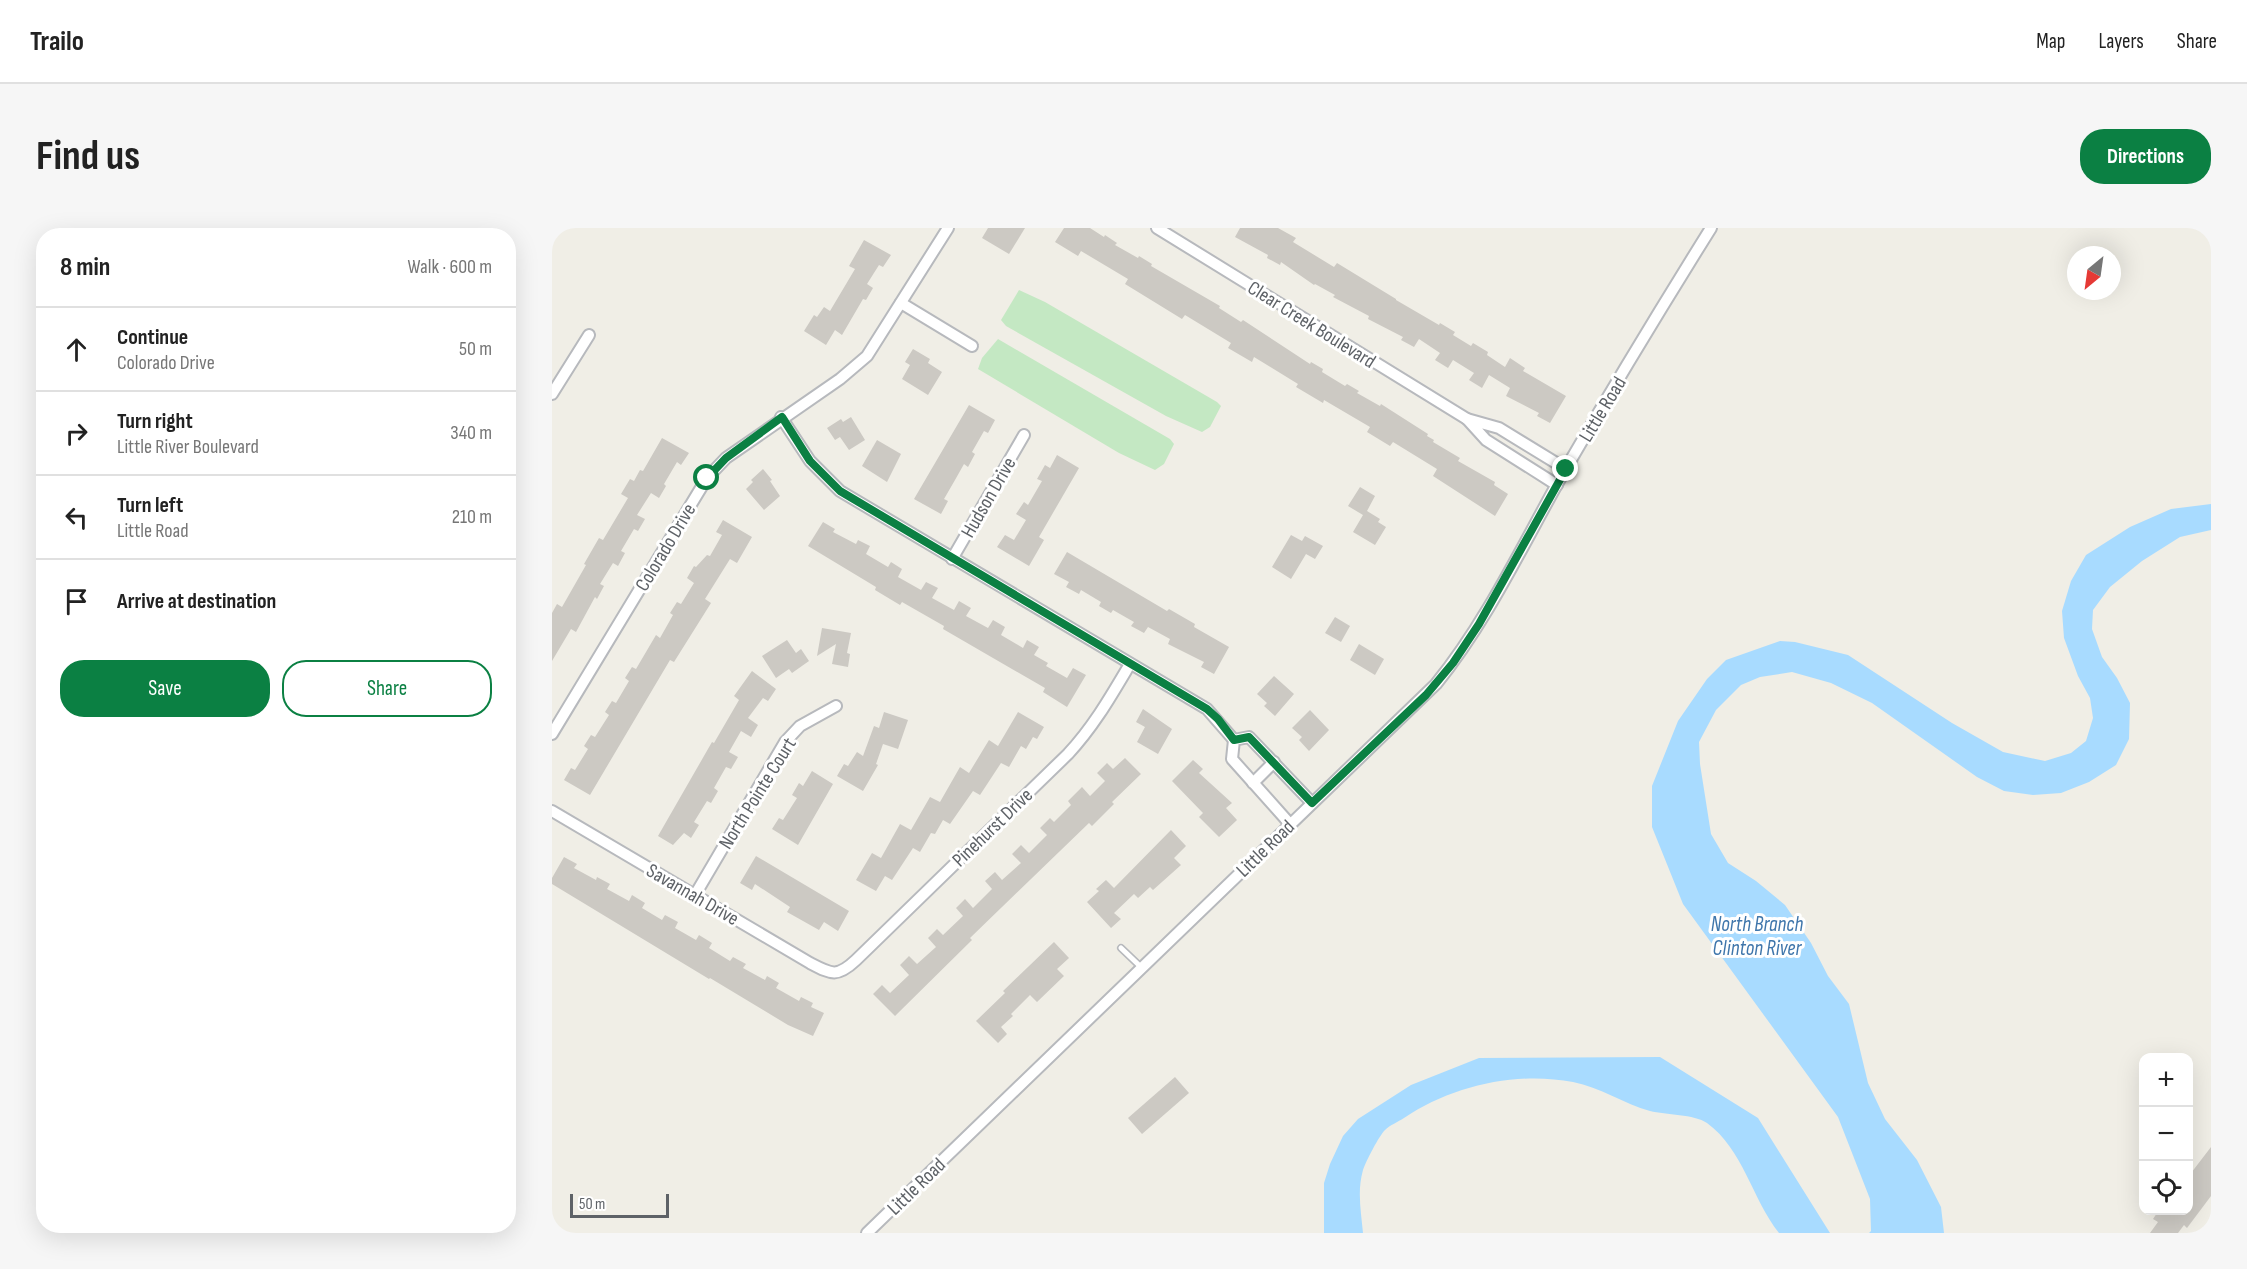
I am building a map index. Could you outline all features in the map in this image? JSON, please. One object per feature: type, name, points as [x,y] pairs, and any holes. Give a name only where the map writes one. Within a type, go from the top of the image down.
[{"type":"street","name":"Colorado Drive","points":[[552,734],[707,478],[726,458],[782,417],[840,379],[867,356],[948,228]]},
{"type":"street","name":"Clear Creek Boulevard","points":[[1157,228],[1467,419],[1486,440],[1557,485]]},
{"type":"street","name":"Little Road","points":[[867,1233],[1426,695],[1453,663],[1479,624],[1566,469],[1711,228]]},
{"type":"street","points":[[901,303],[972,346]]},
{"type":"street","points":[[552,394],[589,335]]},
{"type":"street","points":[[782,417],[810,461],[840,491],[1207,709],[1234,740],[1232,759],[1290,824]]},
{"type":"street","name":"Clear Creek Boulevard","points":[[1467,419],[1491,424],[1566,469]]},
{"type":"street","name":"Hudson Drive","points":[[952,559],[1024,435]]},
{"type":"street","points":[[1515,458],[1524,444]]},
{"type":"street","name":"Pinehurst Drive","points":[[835,973],[842,971],[856,960],[1068,754],[1101,713],[1130,664]]},
{"type":"street","name":"North Pointe Court","points":[[695,895],[785,742],[800,726],[836,706]]},
{"type":"street","points":[[1234,740],[1249,737],[1312,803]]},
{"type":"street","points":[[1253,783],[1274,762]]},
{"type":"street","name":"Savannah Drive","points":[[552,811],[810,963],[828,973],[835,973]]},
{"type":"lane","points":[[1121,948],[1142,968]]},
{"type":"green space","points":[[1019,290],[1045,302],[1217,402],[1221,406],[1210,427],[1202,432],[1166,416],[1006,326],[1001,320]]},
{"type":"green space","points":[[998,339],[1170,439],[1174,444],[1164,464],[1155,470],[1119,453],[978,369],[982,358]]},
{"type":"water","name":"North Branch Clinton River","points":[[2211,504],[2211,530],[2180,537],[2142,561],[2110,587],[2093,610],[2092,629],[2102,657],[2117,678],[2130,703],[2129,739],[2116,765],[2089,782],[2061,793],[2033,795],[2004,791],[1977,777],[1872,703],[1831,683],[1792,672],[1760,677],[1741,685],[1716,710],[1699,742],[1700,764],[1711,834],[1728,863],[1756,881],[1785,905],[1811,943],[1828,976],[1849,1004],[1868,1083],[1885,1119],[1917,1160],[1941,1207],[1944,1233],[1869,1233],[1871,1231],[1870,1199],[1838,1117],[1683,904],[1652,827],[1652,786],[1678,721],[1707,679],[1726,660],[1780,641],[1795,642],[1848,655],[1952,723],[2003,752],[2045,761],[2071,753],[2086,741],[2093,718],[2090,698],[2078,676],[2064,638],[2062,611],[2071,581],[2086,555],[2130,527],[2171,509]]},
{"type":"water","points":[[1660,1057],[1758,1118],[1830,1233],[1779,1233],[1761,1205],[1730,1146],[1707,1123],[1687,1116],[1650,1111],[1583,1084],[1529,1078],[1485,1084],[1443,1097],[1387,1128],[1370,1155],[1361,1178],[1360,1201],[1363,1233],[1324,1233],[1324,1183],[1343,1136],[1358,1119],[1411,1085],[1479,1058]]},
{"type":"building","points":[[988,228],[1025,228],[1009,254],[982,238]]},
{"type":"building","points":[[1064,228],[1090,228],[1104,237],[1105,235],[1117,243],[1115,245],[1138,258],[1139,256],[1152,264],[1151,266],[1220,306],[1219,308],[1241,322],[1243,320],[1310,364],[1311,362],[1323,369],[1322,372],[1345,386],[1347,384],[1359,391],[1357,393],[1380,406],[1381,404],[1428,434],[1427,436],[1434,440],[1433,442],[1460,458],[1458,461],[1495,482],[1494,485],[1508,494],[1495,516],[1433,476],[1437,469],[1393,442],[1390,446],[1367,432],[1370,427],[1324,400],[1323,403],[1296,387],[1298,384],[1254,357],[1252,362],[1228,348],[1231,343],[1185,315],[1182,319],[1125,284],[1128,279],[1081,251],[1078,256],[1055,242]]},
{"type":"building","points":[[1240,228],[1278,228],[1296,238],[1293,242],[1334,267],[1337,263],[1396,300],[1439,325],[1440,323],[1455,332],[1453,335],[1471,346],[1473,343],[1488,352],[1487,355],[1505,367],[1510,358],[1525,368],[1523,371],[1566,396],[1550,423],[1537,416],[1539,413],[1506,396],[1510,388],[1489,375],[1482,388],[1469,380],[1474,373],[1453,360],[1448,368],[1435,360],[1440,353],[1419,339],[1414,347],[1401,340],[1403,337],[1368,319],[1369,316],[1333,297],[1335,295],[1314,285],[1281,262],[1280,265],[1267,258],[1268,255],[1235,237]]},
{"type":"building","points":[[864,240],[891,255],[883,267],[879,265],[867,284],[873,288],[866,300],[863,299],[842,335],[835,330],[826,345],[804,331],[814,315],[817,317],[824,307],[830,311],[855,269],[849,266]]},
{"type":"building","points":[[913,349],[930,359],[928,363],[942,372],[928,395],[902,379],[910,365],[905,362]]},
{"type":"building","points":[[969,405],[995,420],[988,433],[984,431],[972,452],[975,454],[968,467],[964,464],[944,499],[948,501],[941,514],[914,499]]},
{"type":"building","points":[[851,417],[865,440],[849,450],[840,437],[835,440],[827,428],[841,419],[843,422]]},
{"type":"building","points":[[662,438],[689,453],[681,465],[677,462],[659,498],[651,493],[637,515],[645,519],[638,531],[634,529],[621,551],[625,553],[618,566],[613,563],[600,584],[604,586],[597,599],[595,597],[576,632],[571,629],[552,661],[552,613],[557,604],[562,607],[599,538],[603,540],[628,498],[621,494],[630,479],[634,481],[640,470],[643,471]]},
{"type":"building","points":[[877,440],[901,454],[887,482],[862,466]]},
{"type":"building","points":[[1057,455],[1079,468],[1039,537],[1044,540],[1029,566],[997,547],[1005,535],[1014,540],[1026,520],[1016,514],[1024,502],[1028,505],[1042,481],[1037,479],[1045,465],[1050,468]]},
{"type":"building","points":[[763,469],[780,496],[764,510],[746,489],[753,482],[751,480]]},
{"type":"building","points":[[1360,487],[1375,496],[1367,511],[1380,519],[1378,522],[1386,527],[1375,545],[1353,532],[1363,515],[1348,506]]},
{"type":"building","points":[[723,520],[752,537],[737,563],[730,559],[705,599],[711,603],[674,662],[670,660],[590,795],[564,780],[571,768],[575,770],[588,749],[584,746],[591,735],[595,737],[609,715],[605,712],[612,701],[616,703],[629,681],[625,678],[632,667],[636,669],[656,635],[660,638],[673,615],[670,613],[677,602],[681,604],[694,583],[687,578],[694,566],[696,567],[707,555],[710,556],[722,535],[716,532]]},
{"type":"building","points":[[823,522],[835,529],[833,532],[856,544],[858,540],[870,546],[866,554],[888,567],[891,562],[902,569],[898,577],[921,590],[926,582],[938,588],[932,598],[954,610],[959,601],[971,608],[966,616],[988,628],[993,620],[1005,627],[1001,635],[1023,648],[1027,640],[1039,647],[1034,655],[1048,663],[1046,666],[1067,678],[1073,668],[1086,675],[1067,707],[1043,692],[1045,688],[943,629],[944,626],[902,602],[900,605],[875,590],[876,587],[808,546]]},
{"type":"building","points":[[1291,535],[1302,541],[1305,536],[1323,546],[1315,559],[1306,554],[1291,579],[1272,567]]},
{"type":"building","points":[[1067,552],[1167,611],[1169,609],[1195,624],[1194,627],[1229,647],[1214,674],[1201,667],[1204,662],[1168,644],[1170,639],[1148,627],[1144,633],[1131,626],[1134,622],[1113,610],[1111,613],[1099,606],[1101,602],[1081,590],[1079,594],[1066,587],[1069,582],[1054,574]]},
{"type":"building","points":[[1335,617],[1350,626],[1341,642],[1325,633]]},
{"type":"building","points":[[822,628],[851,633],[847,653],[850,654],[848,667],[832,664],[836,644],[817,656]]},
{"type":"building","points":[[787,640],[796,653],[801,649],[809,661],[792,673],[789,669],[776,678],[762,656]]},
{"type":"building","points":[[1359,644],[1384,659],[1375,675],[1350,660]]},
{"type":"building","points":[[752,671],[776,689],[768,701],[763,698],[748,718],[758,725],[751,737],[741,731],[729,752],[738,757],[731,769],[726,767],[714,788],[718,791],[711,803],[707,801],[694,822],[699,825],[691,838],[684,833],[673,845],[658,836],[739,700],[734,696]]},
{"type":"building","points":[[1274,676],[1294,694],[1275,716],[1264,706],[1267,703],[1257,694]]},
{"type":"building","points":[[1143,709],[1172,729],[1158,754],[1137,742],[1145,727],[1136,722]]},
{"type":"building","points":[[1310,710],[1329,730],[1309,751],[1299,740],[1302,737],[1292,728]]},
{"type":"building","points":[[884,712],[908,720],[898,749],[883,744],[876,764],[878,765],[863,791],[837,776],[844,764],[848,766],[857,752],[863,756],[874,726],[879,728]]},
{"type":"building","points":[[1018,712],[1044,727],[1037,739],[1033,737],[1026,749],[1021,746],[1009,767],[1001,763],[980,795],[973,791],[950,824],[943,820],[935,834],[931,833],[920,852],[913,848],[892,880],[885,876],[876,891],[856,880],[872,853],[881,858],[900,824],[911,830],[930,797],[940,802],[960,767],[969,773],[989,740],[998,746]]},
{"type":"building","points":[[1125,758],[1141,774],[1112,802],[1114,804],[1092,826],[1089,823],[970,938],[972,940],[895,1016],[873,994],[882,985],[890,993],[909,975],[900,965],[909,956],[917,964],[936,947],[928,938],[937,929],[943,935],[963,916],[956,908],[965,899],[973,908],[992,889],[985,881],[995,872],[1002,880],[1021,863],[1012,854],[1021,845],[1029,853],[1047,835],[1040,828],[1050,818],[1054,822],[1071,805],[1068,801],[1082,787],[1090,796],[1105,781],[1097,773],[1107,763],[1113,769]]},
{"type":"building","points":[[1193,760],[1203,769],[1199,773],[1232,803],[1226,808],[1237,820],[1219,837],[1199,817],[1203,813],[1172,781]]},
{"type":"building","points":[[812,771],[833,784],[798,845],[772,829],[779,818],[783,820],[797,798],[792,795],[799,783],[803,786]]},
{"type":"building","points":[[1171,830],[1186,846],[1174,858],[1181,865],[1153,890],[1150,887],[1138,898],[1134,894],[1114,913],[1121,919],[1111,928],[1087,902],[1099,891],[1096,889],[1106,880],[1114,888]]},
{"type":"building","points":[[756,856],[849,911],[838,931],[824,922],[819,930],[787,912],[790,907],[755,884],[752,890],[740,883]]},
{"type":"building","points":[[564,857],[577,864],[574,868],[596,880],[597,877],[610,884],[607,889],[629,901],[632,895],[645,903],[642,908],[662,920],[665,915],[678,922],[675,928],[696,940],[699,935],[712,943],[709,948],[730,961],[733,957],[746,964],[743,968],[765,980],[767,976],[779,983],[776,988],[799,1001],[801,997],[813,1003],[811,1007],[824,1013],[813,1036],[788,1025],[709,979],[552,884],[552,878]]},
{"type":"building","points":[[1054,942],[1069,958],[1057,969],[1064,976],[1037,1002],[1030,995],[1011,1014],[1013,1016],[1001,1027],[1007,1034],[998,1043],[976,1021],[1005,993],[1003,991]]},
{"type":"building","points":[[1175,1077],[1189,1093],[1142,1134],[1128,1118]]},
{"type":"building","points":[[2211,1147],[2211,1196],[2187,1228],[2184,1225],[2178,1233],[2150,1233],[2158,1222],[2153,1219],[2156,1215],[2193,1215],[2193,1170]]},
{"type":"route","points":[[707,478],[726,458],[782,417],[810,461],[840,491],[1207,709],[1234,740],[1249,737],[1312,803],[1426,695],[1453,663],[1479,624],[1566,469]]}]
